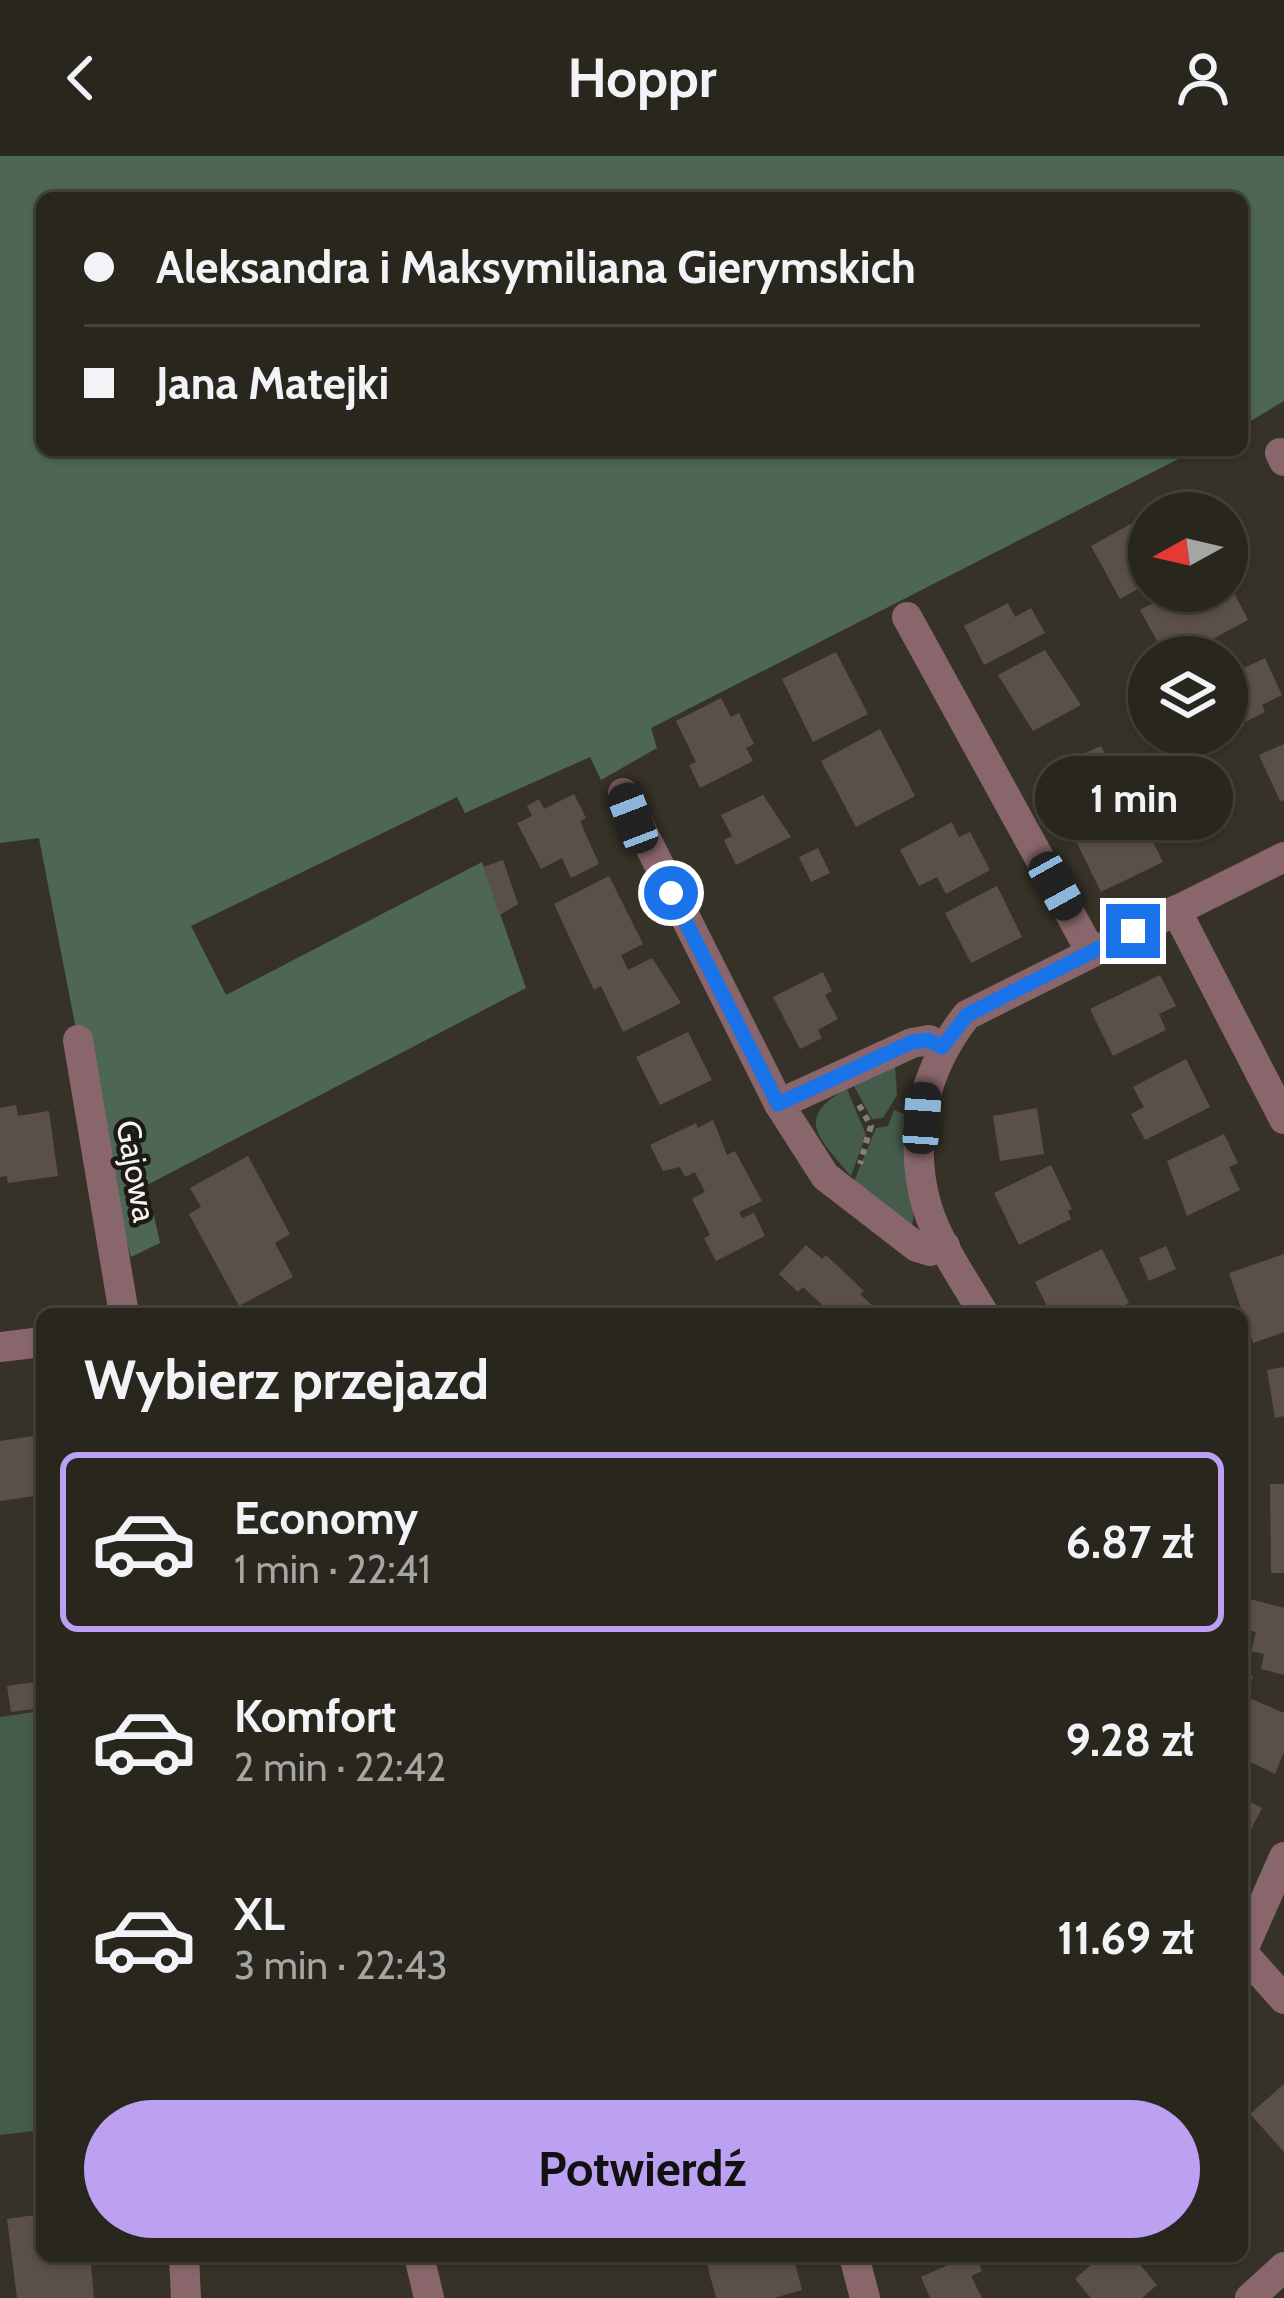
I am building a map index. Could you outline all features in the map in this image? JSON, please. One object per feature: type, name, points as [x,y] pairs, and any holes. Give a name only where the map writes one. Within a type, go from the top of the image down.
[{"type":"street","points":[[907,617],[1090,952]]},
{"type":"street","points":[[623,793],[778,1104],[825,1176],[916,1246],[930,1251],[945,1246]]},
{"type":"street","points":[[981,1308],[927,1206],[920,1146],[924,1090],[942,1047],[967,1015],[1284,856]]},
{"type":"street","points":[[1176,910],[1273,1075],[1284,1118]]},
{"type":"street","name":"Gajowa","points":[[78,1040],[123,1308]]},
{"type":"street","points":[[778,1104],[912,1042],[928,1040],[942,1047]]},
{"type":"street","points":[[0,1347],[36,1343]]},
{"type":"street","points":[[1248,1938],[1284,1857]]},
{"type":"street","points":[[1248,1959],[1284,2000]]},
{"type":"street","points":[[184,2262],[186,2298]]},
{"type":"street","points":[[420,2262],[428,2298]]},
{"type":"street","points":[[856,2262],[866,2298]]},
{"type":"street","points":[[1250,2298],[1284,2267]]},
{"type":"path","points":[[850,1089],[871,1126],[866,1154],[852,1178]]},
{"type":"green space","points":[[0,156],[1284,156],[1284,401],[1248,422],[1248,192],[36,192],[36,456],[1184,456],[651,728],[657,748],[601,780],[590,757],[465,813],[457,797],[191,926],[226,995],[482,862],[526,988],[147,1185],[160,1243],[131,1257],[123,1229],[113,1221],[39,838],[0,843]]},
{"type":"green space","points":[[895,1066],[897,1095],[883,1118],[872,1119],[854,1086]]},
{"type":"green space","points":[[847,1089],[866,1135],[851,1176],[822,1140],[816,1120],[830,1100]]},
{"type":"green space","points":[[894,1110],[904,1114],[912,1225],[854,1181],[876,1128],[888,1126]]},
{"type":"green space","points":[[36,1712],[36,2131],[0,2135],[0,1717]]},
{"type":"building","points":[[1128,526],[1128,595],[1120,599],[1091,546]]},
{"type":"building","points":[[1008,603],[1015,617],[1031,608],[1045,633],[984,665],[964,626]]},
{"type":"building","points":[[1141,612],[1244,612],[1248,620],[1218,636],[1154,636]]},
{"type":"building","points":[[1045,650],[1081,705],[1033,731],[998,675]]},
{"type":"building","points":[[836,652],[868,714],[813,742],[782,679]]},
{"type":"building","points":[[1265,658],[1282,695],[1262,705],[1265,712],[1248,720],[1248,666]]},
{"type":"building","points":[[721,698],[731,717],[739,713],[754,744],[746,748],[753,761],[700,788],[689,765],[696,762],[676,721]]},
{"type":"building","points":[[880,729],[915,796],[856,827],[821,761]]},
{"type":"building","points":[[1284,744],[1284,800],[1280,801],[1259,755]]},
{"type":"building","points":[[1101,746],[1122,791],[1064,817],[1043,772]]},
{"type":"building","points":[[574,794],[599,864],[571,878],[562,858],[541,869],[517,823],[532,816],[527,806],[539,799],[544,809]]},
{"type":"building","points":[[763,795],[791,837],[736,865],[724,840],[732,836],[721,815]]},
{"type":"building","points":[[1133,801],[1163,862],[1101,892],[1071,831]]},
{"type":"building","points":[[952,822],[959,837],[970,832],[990,870],[946,894],[937,877],[919,886],[900,850]]},
{"type":"building","points":[[818,848],[830,873],[811,882],[799,857]]},
{"type":"building","points":[[503,860],[518,904],[500,915],[483,867]]},
{"type":"building","points":[[609,876],[643,944],[621,955],[628,970],[652,958],[681,1003],[623,1032],[601,986],[594,990],[554,904]]},
{"type":"building","points":[[997,886],[1022,937],[971,963],[945,913]]},
{"type":"building","points":[[823,972],[832,991],[825,995],[838,1019],[818,1030],[822,1038],[800,1049],[773,997]]},
{"type":"building","points":[[1160,975],[1176,1006],[1159,1014],[1166,1030],[1113,1056],[1090,1009]]},
{"type":"building","points":[[688,1032],[712,1080],[660,1105],[636,1057]]},
{"type":"building","points":[[1186,1059],[1210,1107],[1145,1140],[1131,1114],[1144,1107],[1133,1087]]},
{"type":"building","points":[[16,1105],[18,1116],[49,1111],[58,1176],[8,1183],[7,1176],[0,1177],[0,1108]]},
{"type":"building","points":[[1037,1108],[1044,1154],[1000,1161],[993,1116]]},
{"type":"building","points":[[713,1120],[727,1155],[735,1151],[762,1201],[739,1212],[742,1218],[754,1213],[765,1236],[716,1261],[704,1238],[710,1235],[692,1199],[705,1192],[695,1172],[685,1177],[680,1167],[663,1171],[650,1145]]},
{"type":"building","points":[[1224,1134],[1238,1163],[1229,1167],[1240,1190],[1187,1216],[1167,1161]]},
{"type":"building","points":[[248,1156],[290,1234],[275,1243],[293,1277],[239,1306],[189,1214],[201,1207],[190,1188]]},
{"type":"building","points":[[1051,1165],[1072,1209],[1068,1211],[1071,1219],[1019,1245],[994,1193]]},
{"type":"building","points":[[806,1245],[822,1259],[826,1255],[875,1308],[826,1308],[803,1287],[798,1292],[779,1274]]},
{"type":"building","points":[[1166,1246],[1176,1269],[1149,1281],[1139,1258]]},
{"type":"building","points":[[1102,1249],[1129,1303],[1119,1308],[1048,1308],[1035,1282]]},
{"type":"building","points":[[1284,1254],[1284,1332],[1253,1343],[1248,1308],[1241,1308],[1229,1273]]},
{"type":"building","points":[[1284,1367],[1284,1416],[1275,1418],[1267,1370]]},
{"type":"building","points":[[36,1436],[36,1496],[0,1501],[0,1441]]},
{"type":"building","points":[[1270,1484],[1284,1484],[1284,1573],[1271,1573]]},
{"type":"building","points":[[1248,1599],[1284,1608],[1284,1675],[1261,1669],[1264,1654],[1251,1651],[1256,1632],[1248,1630]]},
{"type":"building","points":[[36,1682],[36,1709],[11,1712],[7,1686]]},
{"type":"building","points":[[1248,1697],[1284,1713],[1284,1752],[1275,1774],[1248,1761]]},
{"type":"building","points":[[1248,1801],[1262,1808],[1248,1835]]},
{"type":"building","points":[[1284,2084],[1284,2152],[1250,2114]]},
{"type":"building","points":[[36,2215],[36,2262],[91,2262],[94,2298],[17,2298],[7,2219]]},
{"type":"building","points":[[707,2262],[795,2262],[802,2290],[774,2298],[716,2298]]},
{"type":"building","points":[[955,2262],[978,2262],[982,2271],[971,2276],[982,2298],[930,2298],[921,2277]]},
{"type":"building","points":[[1094,2262],[1138,2262],[1157,2285],[1142,2298],[1091,2298],[1075,2279]]},
{"type":"route","points":[[671,893],[778,1104],[912,1042],[928,1040],[942,1047],[967,1015],[1133,931]]}]
